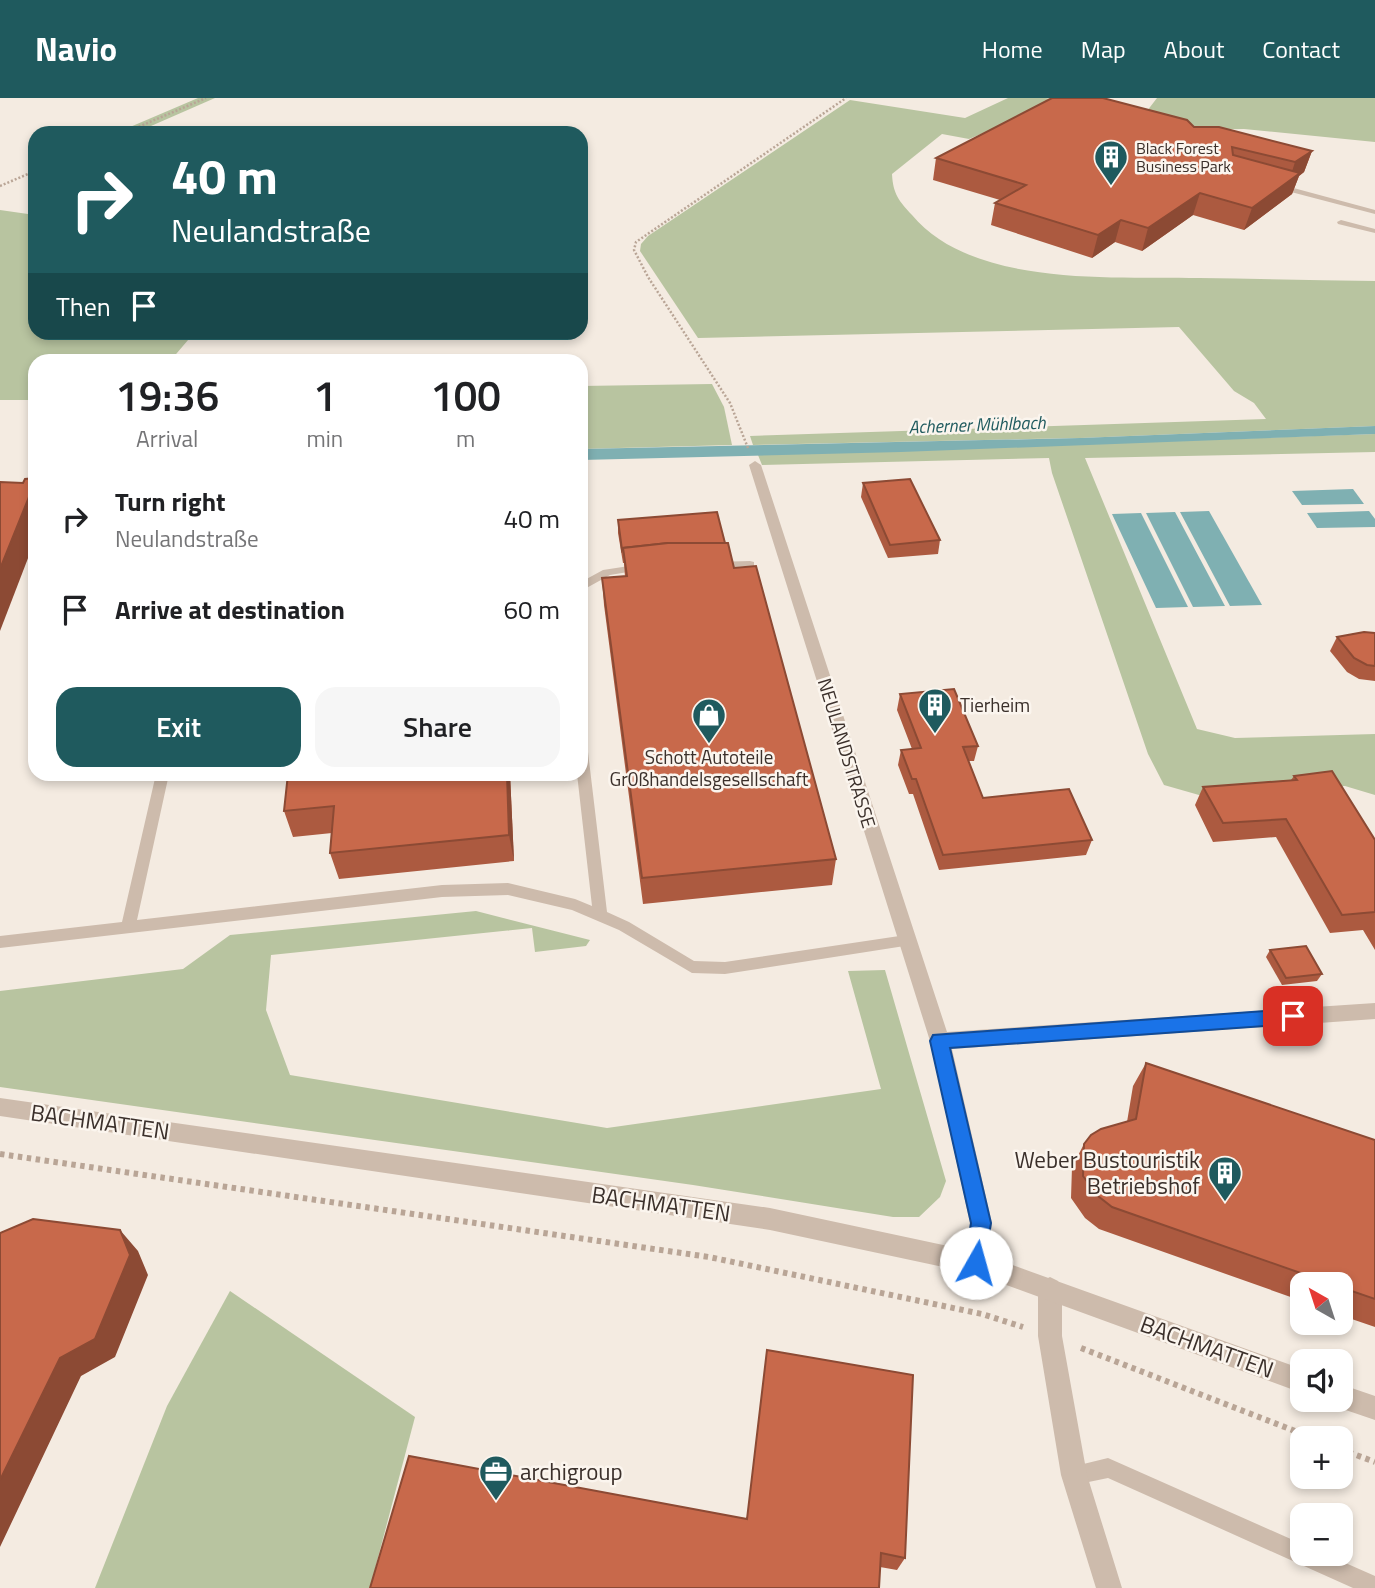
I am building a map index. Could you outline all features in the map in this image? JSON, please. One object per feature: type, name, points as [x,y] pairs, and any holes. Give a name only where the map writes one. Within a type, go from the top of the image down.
[{"type":"street","name":"NEULANDSTRASSE","points":[[755,465],[940,1041],[981,1223],[976,1263]]},
{"type":"street","points":[[940,1041],[1375,1010]]},
{"type":"street","name":"BACHMATTEN","points":[[0,1107],[770,1219],[976,1263],[1290,1377]]},
{"type":"street","points":[[1050,1289],[1049,1336],[1074,1475],[1110,1588]]},
{"type":"street","points":[[1353,1400],[1375,1408]]},
{"type":"lane","points":[[1270,183],[1375,212]]},
{"type":"lane","points":[[1341,222],[1375,232]]},
{"type":"lane","points":[[695,565],[750,564]]},
{"type":"lane","points":[[588,583],[607,572],[653,565]]},
{"type":"lane","points":[[128,927],[160,781]]},
{"type":"lane","points":[[584,781],[600,915]]},
{"type":"lane","points":[[0,942],[442,891],[508,889],[575,905],[600,915],[624,926],[692,967],[724,968],[906,941]]},
{"type":"lane","points":[[1074,1475],[1108,1468],[1343,1580],[1375,1587]]},
{"type":"path","points":[[140,126],[206,98]]},
{"type":"path","points":[[741,433],[730,403],[648,277],[634,250],[636,242],[846,98]]},
{"type":"path","points":[[0,186],[28,174]]},
{"type":"path","points":[[0,1154],[709,1257],[982,1314],[1049,1336],[1290,1429]]},
{"type":"path","points":[[1353,1454],[1375,1462]]},
{"type":"green space","points":[[198,98],[215,98],[151,126],[132,126]]},
{"type":"green space","points":[[1008,98],[1045,98],[1147,111],[1157,98],[1375,98],[1375,142],[1244,129],[1177,130],[1049,106],[969,139],[942,134],[892,174],[895,192],[900,201],[938,239],[970,255],[1007,266],[1086,276],[1375,281],[1375,426],[1080,438],[753,445],[750,436],[1266,419],[1254,403],[1234,391],[1179,327],[698,338],[640,251],[641,244],[648,236],[850,100],[965,118]]},
{"type":"green space","points":[[0,210],[28,214],[28,340],[188,340],[176,354],[28,354],[28,400],[0,400]]},
{"type":"green space","points":[[712,384],[724,407],[732,445],[588,449],[588,386]]},
{"type":"green space","points":[[1375,434],[1375,452],[1085,458],[1197,729],[1235,738],[1375,734],[1375,795],[1345,786],[1199,795],[1164,785],[1148,754],[1049,458],[762,465],[758,455]]},
{"type":"green space","points":[[476,911],[590,940],[586,946],[535,952],[532,928],[271,955],[266,1010],[290,1075],[607,1128],[881,1089],[848,971],[885,970],[946,1181],[940,1197],[919,1217],[893,1217],[693,1185],[0,1087],[0,991],[183,969],[230,935]]},
{"type":"green space","points":[[230,1291],[415,1417],[370,1588],[95,1588],[167,1406]]},
{"type":"water","points":[[1375,426],[1375,434],[901,452],[588,460],[588,449],[1080,438]]},
{"type":"water","points":[[1353,489],[1364,504],[1302,505],[1292,491]]},
{"type":"water","points":[[1209,511],[1262,605],[1230,606],[1180,512]]},
{"type":"water","points":[[1369,511],[1375,519],[1375,527],[1317,528],[1307,513]]},
{"type":"water","points":[[1175,512],[1225,606],[1193,607],[1146,513]]},
{"type":"water","points":[[1141,513],[1188,607],[1156,608],[1112,514]]},
{"type":"building","name":"Black Forest Business Park","points":[[1052,98],[1103,98],[1187,120],[1194,127],[1219,127],[1312,151],[1295,162],[1232,147],[1233,155],[1300,173],[1252,208],[1200,193],[1148,228],[1121,220],[1098,235],[995,203],[1026,185],[936,158]]},
{"type":"building","points":[[28,479],[28,499],[0,569],[0,482],[23,483]]},
{"type":"building","points":[[910,479],[940,540],[890,545],[863,483]]},
{"type":"building","points":[[717,512],[725,543],[668,543],[622,550],[618,520]]},
{"type":"building","name":"Schott Autoteile Gr0ßhandelsgesellschaft","points":[[668,543],[728,543],[734,568],[756,566],[836,859],[642,878],[602,578],[627,576],[623,548]]},
{"type":"building","points":[[1364,632],[1375,633],[1375,666],[1354,658],[1337,637]]},
{"type":"building","points":[[954,689],[978,746],[963,747],[983,798],[1069,789],[1092,840],[943,855],[916,779],[912,779],[901,750],[921,748],[900,694]]},
{"type":"building","points":[[1332,771],[1375,840],[1375,912],[1342,915],[1286,819],[1223,823],[1203,787],[1297,780],[1294,776]]},
{"type":"building","points":[[287,781],[507,781],[509,835],[330,853],[334,806],[284,811]]},
{"type":"building","points":[[1306,946],[1322,974],[1286,978],[1270,950]]},
{"type":"building","name":"Weber Bustouristik Betriebshof","points":[[1146,1063],[1375,1140],[1375,1299],[1353,1291],[1353,1272],[1298,1272],[1112,1207],[1098,1196],[1083,1176],[1084,1144],[1091,1135],[1101,1129],[1136,1119]]},
{"type":"building","points":[[33,1219],[120,1230],[130,1255],[95,1339],[60,1358],[0,1480],[0,1233]]},
{"type":"building","name":"archigroup","points":[[767,1350],[913,1375],[905,1558],[881,1553],[879,1588],[370,1588],[409,1456],[747,1519]]},
{"type":"place","name":"Black Forest Business Park","points":[[1111,187]]},
{"type":"place","name":"Tierheim","points":[[935,735]]},
{"type":"place","name":"Schott Autoteile Gr0ßhandelsgesellschaft","points":[[709,745]]},
{"type":"place","name":"Weber Bustouristik Betriebshof","points":[[1225,1203]]},
{"type":"place","name":"archigroup","points":[[496,1502]]},
{"type":"route","points":[[976,1263],[981,1223],[940,1041],[1293,1016]]},
{"type":"water label","name":"Acherner Mühlbach","points":[[977,425]]}]
